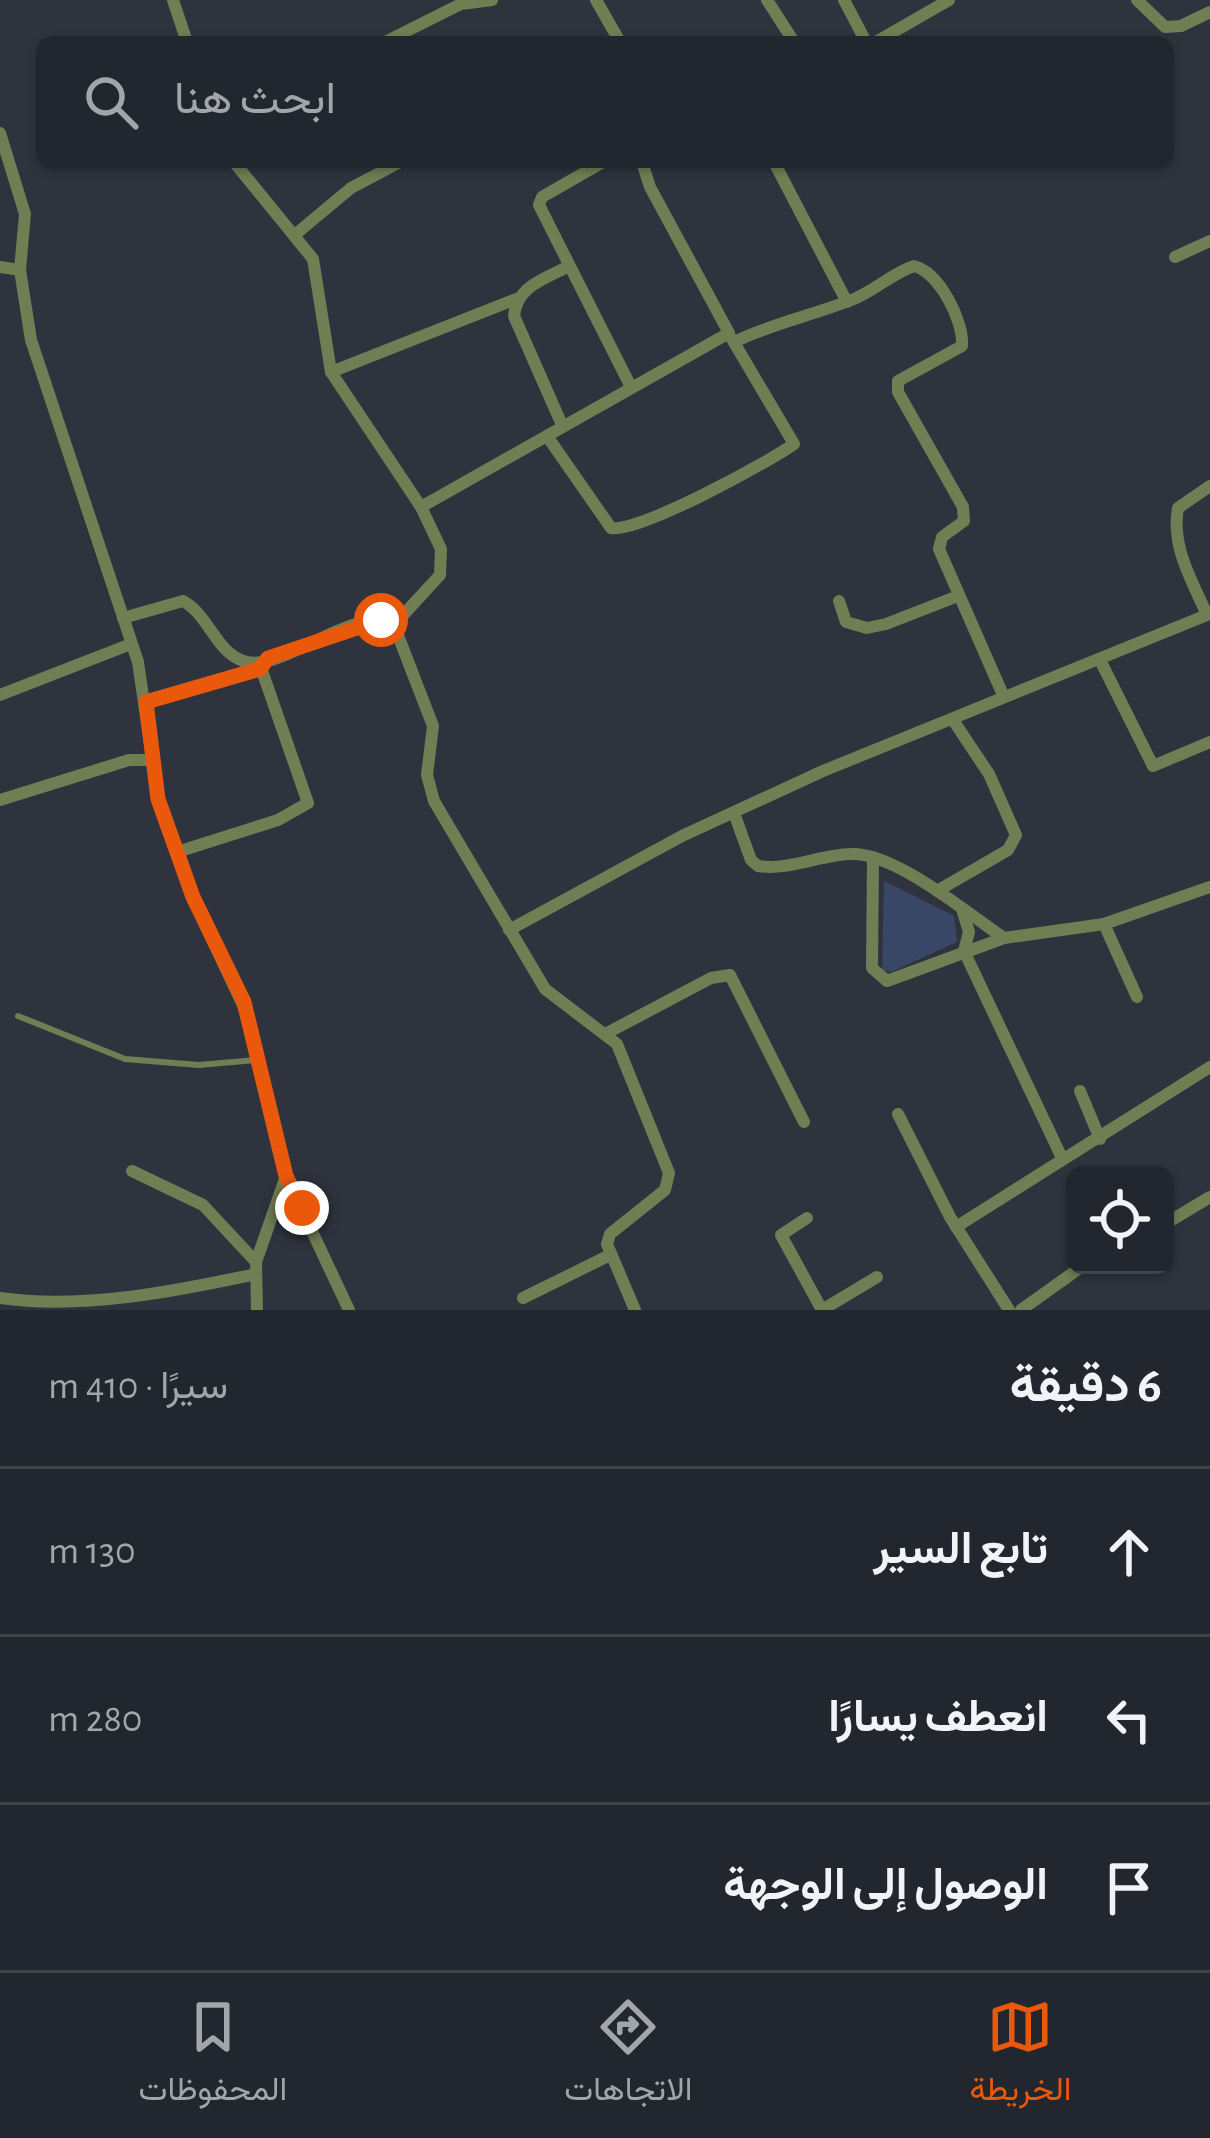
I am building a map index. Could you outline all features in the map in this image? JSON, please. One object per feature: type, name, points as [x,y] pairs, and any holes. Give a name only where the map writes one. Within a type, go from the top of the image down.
[{"type":"street","points":[[173,0],[185,36]]},
{"type":"street","points":[[398,36],[461,4],[492,0]]},
{"type":"street","points":[[596,0],[617,36]]},
{"type":"street","points":[[766,0],[790,36]]},
{"type":"street","points":[[844,0],[863,36]]},
{"type":"street","points":[[886,36],[949,0]]},
{"type":"street","points":[[1137,0],[1165,27],[1180,26],[1210,12]]},
{"type":"street","points":[[0,133],[25,214],[20,270],[38,367],[131,644],[146,702],[151,760],[177,852],[244,1002],[286,1176],[349,1310]]},
{"type":"street","points":[[239,168],[297,233],[318,272],[331,372],[421,508],[444,564],[433,585],[394,626]]},
{"type":"street","points":[[297,233],[351,188],[389,168]]},
{"type":"street","points":[[593,168],[542,197],[539,205],[631,387]]},
{"type":"street","points":[[547,436],[611,528],[632,527],[794,444],[731,338],[644,168]]},
{"type":"street","points":[[777,168],[847,302]]},
{"type":"street","points":[[1175,257],[1210,241]]},
{"type":"street","points":[[421,508],[631,387],[731,338],[847,302],[914,266],[931,275],[962,326],[962,346],[909,371],[898,381],[898,392],[963,507],[964,521],[939,543],[1003,695]]},
{"type":"street","points":[[0,267],[20,270]]},
{"type":"street","points":[[331,372],[515,299],[567,267]]},
{"type":"street","points":[[515,299],[514,316],[522,339],[562,425]]},
{"type":"street","points":[[509,930],[734,813],[1003,695],[1209,617],[1180,555],[1175,526],[1178,508],[1210,486]]},
{"type":"street","points":[[839,601],[846,622],[866,628],[958,596]]},
{"type":"street","points":[[123,618],[183,601],[201,614],[237,659],[260,667]]},
{"type":"street","points":[[146,702],[260,667],[371,621],[394,626]]},
{"type":"street","points":[[394,626],[433,726],[429,789],[545,989],[607,1033],[669,1173],[665,1190],[610,1234],[610,1256],[635,1310]]},
{"type":"street","points":[[0,694],[131,644]]},
{"type":"street","points":[[1100,659],[1153,766],[1210,742]]},
{"type":"street","points":[[177,852],[278,820],[308,803],[260,667]]},
{"type":"street","points":[[937,891],[1007,850],[1016,835],[989,774],[953,720]]},
{"type":"street","points":[[0,800],[129,760],[151,760]]},
{"type":"street","points":[[734,813],[751,860],[758,866],[857,853],[873,857],[937,891],[1004,938]]},
{"type":"street","points":[[873,857],[872,963],[878,977],[892,981],[1004,938],[1105,924],[1210,887]]},
{"type":"street","points":[[962,909],[969,932],[964,951],[1062,1158]]},
{"type":"street","points":[[1105,924],[1137,997]]},
{"type":"street","points":[[607,1033],[710,977],[730,975],[804,1122]]},
{"type":"street","points":[[956,1227],[1210,1067]]},
{"type":"street","points":[[1080,1090],[1100,1138]]},
{"type":"street","points":[[898,1114],[956,1227],[1009,1310]]},
{"type":"street","points":[[132,1171],[203,1204],[256,1268]]},
{"type":"street","points":[[256,1310],[256,1268],[286,1176]]},
{"type":"street","points":[[1174,1219],[1210,1197]]},
{"type":"street","points":[[807,1218],[782,1235],[822,1310],[877,1277]]},
{"type":"street","points":[[523,1298],[610,1256]]},
{"type":"street","points":[[0,1298],[45,1303],[128,1298],[256,1268]]},
{"type":"street","points":[[1021,1310],[1071,1274]]},
{"type":"lane","points":[[18,1016],[125,1059],[200,1065],[259,1060]]},
{"type":"shaded area","points":[[884,881],[954,916],[957,942],[891,972],[882,970]]},
{"type":"route","points":[[302,1208],[286,1176],[244,1002],[193,897],[164,820],[151,760],[146,702],[260,669],[268,658],[381,620]]}]
